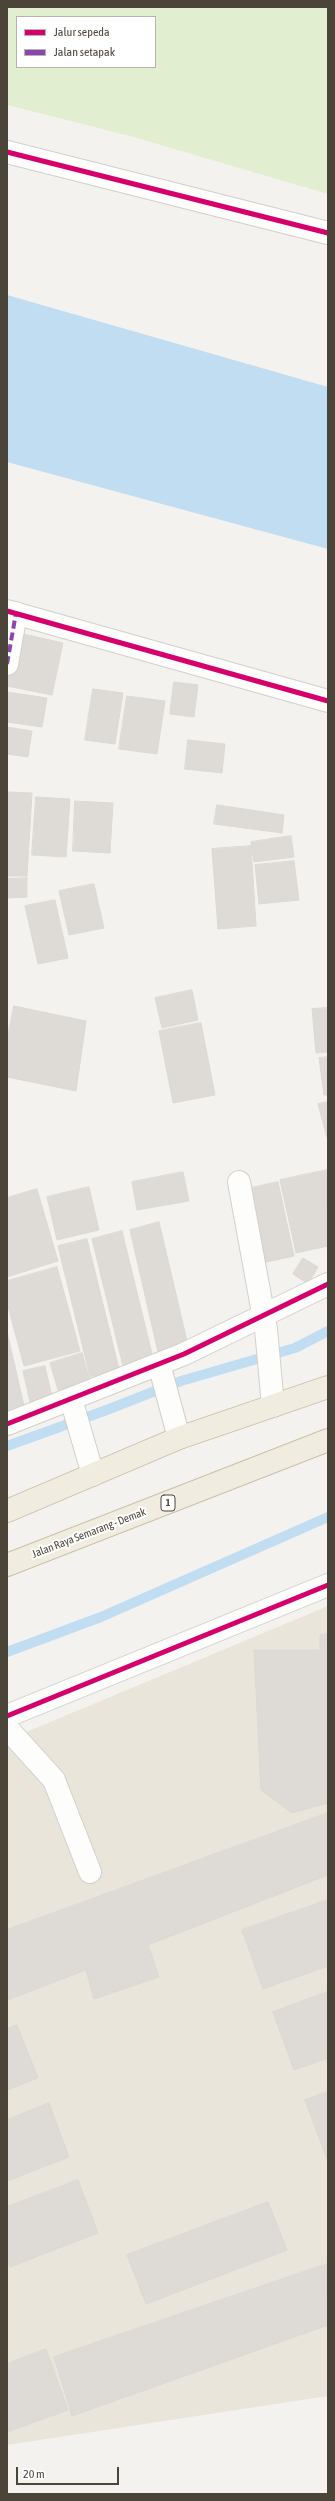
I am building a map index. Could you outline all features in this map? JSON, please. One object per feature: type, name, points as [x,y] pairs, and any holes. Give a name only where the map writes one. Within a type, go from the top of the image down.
[{"type":"highway","points":[[7,1511],[93,1476],[179,1438],[328,1387]]},
{"type":"highway","name":"Jalan Raya Semarang - Demak","points":[[7,1565],[328,1440]]},
{"type":"street","points":[[7,152],[328,233]]},
{"type":"street","points":[[7,664],[11,612],[328,701]]},
{"type":"street","points":[[239,1182],[264,1323],[273,1406]]},
{"type":"street","points":[[7,1424],[72,1405],[161,1369],[264,1323],[328,1284]]},
{"type":"street","points":[[161,1369],[179,1438]]},
{"type":"street","points":[[72,1405],[80,1437],[93,1476]]},
{"type":"street","points":[[7,1716],[328,1586]]},
{"type":"street","points":[[7,1728],[54,1780],[90,1872]]},
{"type":"shaded area","points":[[328,1606],[328,2396],[7,2445],[7,1740]]},
{"type":"green space","points":[[7,7],[328,7],[328,194],[130,136],[7,105]]},
{"type":"water","points":[[7,295],[328,387],[328,549],[7,462]]},
{"type":"building","points":[[19,633],[63,643],[52,695],[7,686]]},
{"type":"building","points":[[174,682],[198,685],[194,717],[170,714]]},
{"type":"building","points":[[93,689],[123,693],[115,744],[85,740]]},
{"type":"building","points":[[7,692],[47,698],[42,727],[7,722]]},
{"type":"building","points":[[127,696],[165,701],[157,754],[119,749]]},
{"type":"building","points":[[7,727],[32,731],[28,757],[7,754]]},
{"type":"building","points":[[188,740],[225,744],[222,773],[185,769]]},
{"type":"building","points":[[7,792],[32,793],[27,876],[7,876]]},
{"type":"building","points":[[36,797],[70,799],[66,857],[32,855]]},
{"type":"building","points":[[75,801],[113,803],[110,853],[73,851]]},
{"type":"building","points":[[217,805],[284,815],[282,833],[214,824]]},
{"type":"building","points":[[291,836],[294,857],[254,862],[251,842]]},
{"type":"building","points":[[251,846],[256,926],[218,929],[212,849]]},
{"type":"building","points":[[294,861],[299,900],[259,904],[255,865]]},
{"type":"building","points":[[27,878],[27,897],[7,898],[7,879]]},
{"type":"building","points":[[94,884],[104,928],[69,935],[59,891]]},
{"type":"building","points":[[55,900],[68,958],[38,964],[25,906]]},
{"type":"building","points":[[192,990],[198,1020],[162,1028],[155,998]]},
{"type":"building","points":[[14,1006],[86,1021],[76,1091],[7,1077],[7,1040]]},
{"type":"building","points":[[328,1008],[328,1052],[316,1053],[312,1009]]},
{"type":"building","points":[[201,1023],[215,1095],[173,1103],[159,1031]]},
{"type":"building","points":[[328,1057],[328,1095],[324,1095],[319,1058]]},
{"type":"building","points":[[328,1102],[328,1138],[327,1138],[318,1104]]},
{"type":"building","points":[[327,1170],[328,1246],[296,1253],[280,1180]]},
{"type":"building","points":[[183,1172],[189,1201],[137,1210],[132,1182]]},
{"type":"building","points":[[278,1182],[294,1256],[258,1264],[242,1190]]},
{"type":"building","points":[[89,1187],[99,1230],[57,1240],[47,1197]]},
{"type":"building","points":[[37,1189],[58,1261],[7,1277],[7,1198]]},
{"type":"building","points":[[159,1222],[188,1345],[158,1352],[130,1230]]},
{"type":"building","points":[[122,1231],[154,1362],[124,1370],[92,1239]]},
{"type":"building","points":[[87,1239],[119,1369],[90,1377],[58,1246]]},
{"type":"building","points":[[303,1258],[318,1267],[308,1284],[293,1274]]},
{"type":"building","points":[[57,1267],[80,1351],[24,1366],[7,1303],[7,1281]]},
{"type":"building","points":[[7,1332],[25,1410],[7,1414]]},
{"type":"building","points":[[82,1353],[90,1381],[58,1390],[50,1363]]},
{"type":"building","points":[[45,1366],[52,1397],[30,1402],[23,1371]]},
{"type":"building","points":[[328,1634],[328,1803],[292,1813],[261,1790],[254,1650],[320,1650],[320,1635]]},
{"type":"building","points":[[328,1813],[328,1875],[148,1945],[159,1977],[94,1999],[86,1970],[7,2000],[7,1930]]},
{"type":"building","points":[[328,1900],[328,1966],[263,1989],[242,1930]]},
{"type":"building","points":[[328,1992],[328,2058],[294,2070],[273,2012]]},
{"type":"building","points":[[17,2025],[38,2078],[7,2090],[7,2029]]},
{"type":"building","points":[[328,2092],[328,2159],[327,2159],[305,2100]]},
{"type":"building","points":[[49,2103],[69,2157],[7,2181],[7,2120]]},
{"type":"building","points":[[78,2180],[98,2233],[10,2267],[7,2260],[7,2207]]},
{"type":"building","points":[[268,2202],[287,2250],[146,2304],[127,2255]]},
{"type":"building","points":[[327,2264],[328,2325],[72,2416],[54,2357]]},
{"type":"building","points":[[46,2349],[68,2410],[7,2432],[7,2364]]},
{"type":"waterway","points":[[7,1446],[181,1381],[295,1348],[328,1331]]},
{"type":"waterway","points":[[7,1652],[101,1617],[328,1517]]},
{"type":"marked path","points":[[7,664],[16,613]]},
{"type":"cycle path","points":[[7,152],[328,233]]},
{"type":"cycle path","points":[[7,611],[328,701]]},
{"type":"cycle path","points":[[7,1424],[184,1354],[328,1284]]},
{"type":"cycle path","points":[[7,1716],[328,1585]]}]
